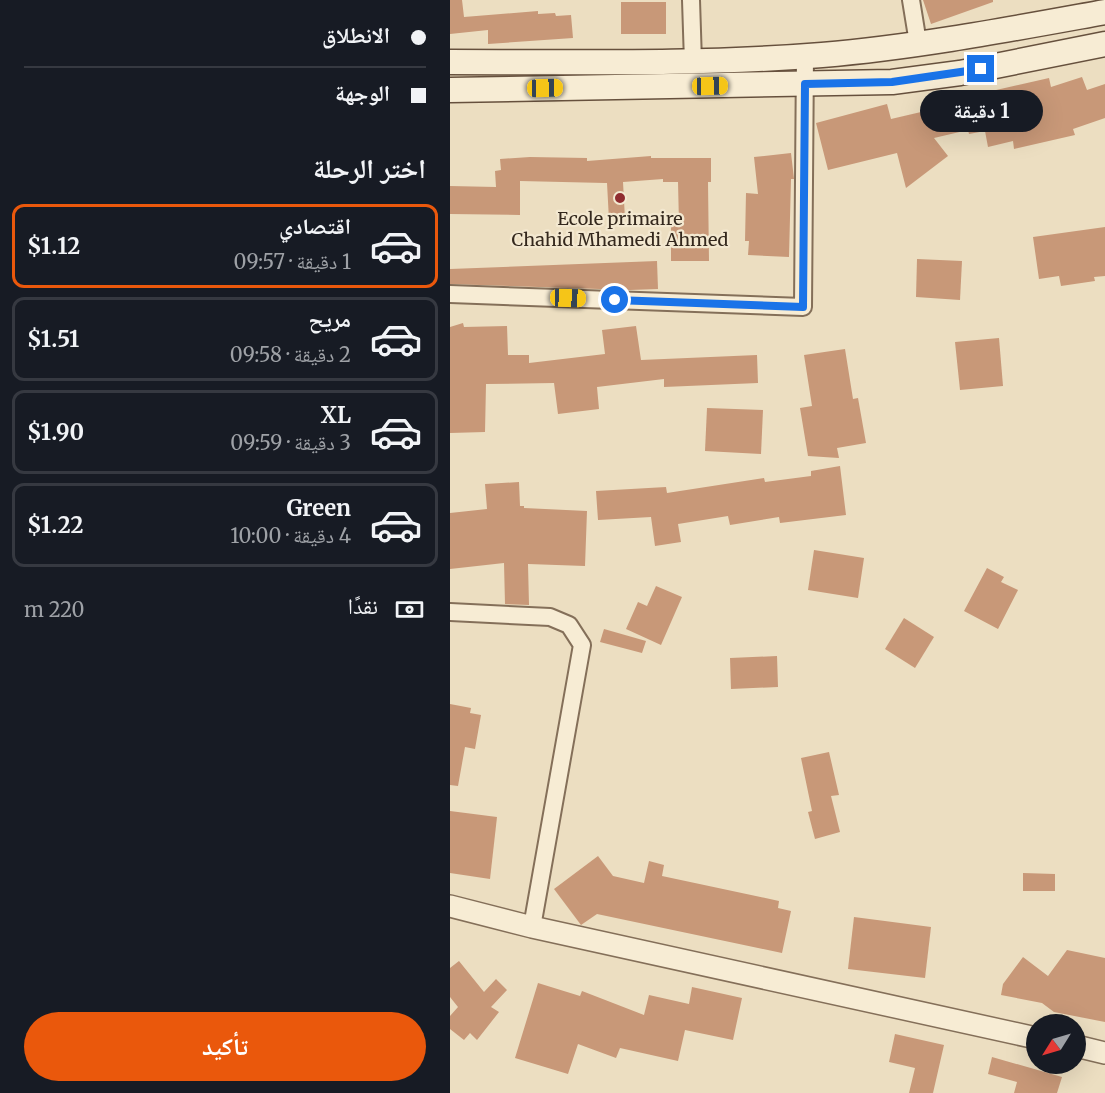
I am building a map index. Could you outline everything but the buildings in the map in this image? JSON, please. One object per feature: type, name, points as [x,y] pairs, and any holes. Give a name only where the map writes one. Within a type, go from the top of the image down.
[{"type":"main road","points":[[450,62],[693,63],[821,55],[980,34],[1105,12]]},
{"type":"main road","points":[[450,90],[903,81],[960,73],[1105,44]]},
{"type":"street","points":[[691,0],[693,63]]},
{"type":"street","points":[[912,0],[918,43]]},
{"type":"street","points":[[450,294],[803,307],[805,55]]},
{"type":"street","points":[[450,612],[550,617],[569,625],[582,645],[532,927]]},
{"type":"street","points":[[450,906],[532,927],[1026,1036]]},
{"type":"street","points":[[1086,1048],[1105,1053]]},
{"type":"place","name":"Ecole primaire Chahid Mhamedi Ahmed","points":[[620,198]]},
{"type":"route","points":[[615,300],[803,307],[805,84],[892,82],[981,69]]}]
